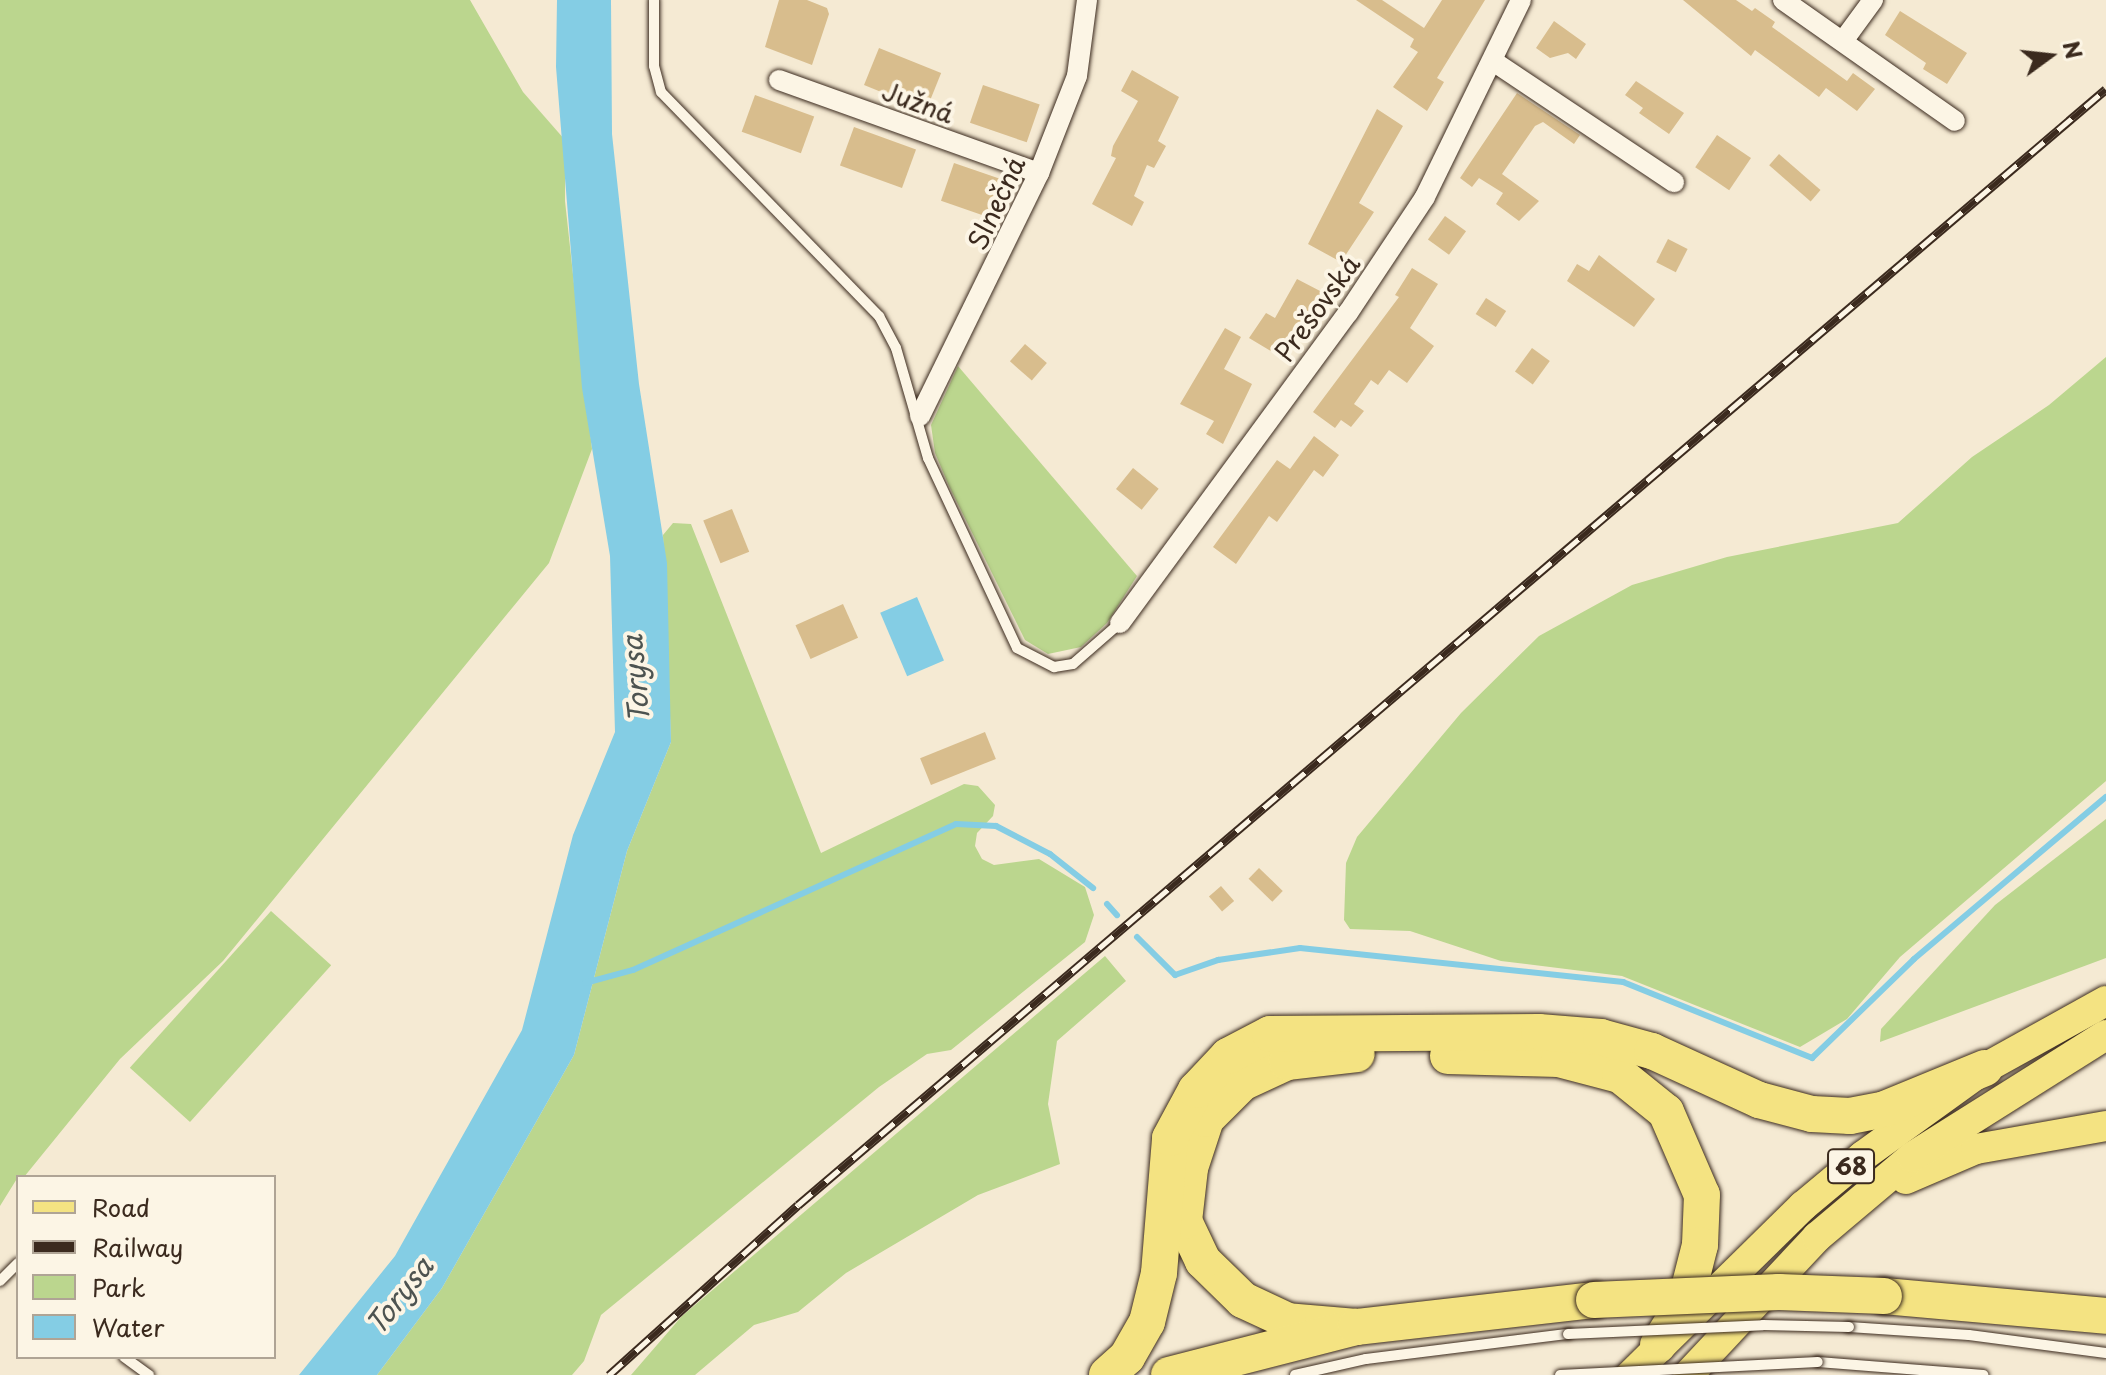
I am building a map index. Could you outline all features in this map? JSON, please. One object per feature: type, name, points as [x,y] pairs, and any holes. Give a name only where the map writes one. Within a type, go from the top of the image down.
[{"type":"highway","points":[[1107,1375],[1127,1357],[1147,1322],[1159,1273],[1170,1138],[1196,1090],[1228,1056],[1270,1034],[1601,1037],[1652,1051],[1759,1100],[1825,1115],[1885,1109],[1985,1068]]},
{"type":"highway","points":[[1356,1327],[1288,1321],[1243,1300],[1203,1261],[1184,1221],[1190,1168],[1206,1119],[1242,1083],[1300,1060],[1339,1053],[1559,1059],[1620,1075],[1666,1112],[1686,1146],[1702,1195],[1700,1245],[1686,1300],[1658,1345]]},
{"type":"highway","points":[[1169,1375],[1356,1327],[1594,1300],[1779,1292],[1884,1296],[2106,1316]]},
{"type":"main road","name":"68","points":[[1631,1375],[1658,1345],[1803,1206],[1920,1112],[1985,1068],[2106,1001]]},
{"type":"main road","name":"68","points":[[1689,1374],[1817,1237],[1912,1157],[2106,1035]]},
{"type":"main road","points":[[1817,1237],[1900,1181],[1949,1160],[2014,1139],[2106,1126]]},
{"type":"street","name":"Slnečná","points":[[920,416],[1039,173],[1077,76],[1087,0]]},
{"type":"street","name":"Prešovská","points":[[1120,623],[1348,313],[1425,197],[1521,0]]},
{"type":"street","points":[[1783,0],[1955,121]]},
{"type":"street","points":[[1843,41],[1873,0]]},
{"type":"street","points":[[1493,61],[1674,182]]},
{"type":"street","name":"Južná","points":[[779,80],[1039,173]]},
{"type":"lane","points":[[654,0],[654,66],[661,92],[879,316],[920,416],[928,458],[1017,648],[1054,667],[1073,664],[1120,623]]},
{"type":"lane","points":[[2064,1314],[2106,1323]]},
{"type":"lane","points":[[1295,1375],[1366,1359],[1568,1334],[1763,1325],[1969,1335],[2106,1353]]},
{"type":"lane","points":[[127,1359],[149,1375]]},
{"type":"lane","points":[[1560,1375],[1727,1363],[1818,1362],[1983,1375]]},
{"type":"green space","points":[[0,0],[470,0],[523,92],[565,140],[565,201],[592,449],[549,563],[223,961],[120,1059],[26,1175],[16,1175],[0,1206]]},
{"type":"green space","points":[[2106,357],[2106,781],[1900,957],[1847,1019],[1800,1047],[1622,976],[1501,961],[1410,931],[1350,929],[1344,920],[1346,863],[1357,837],[1461,713],[1539,636],[1632,585],[1727,557],[1898,523],[1972,457],[2049,405]]},
{"type":"green space","points":[[958,366],[1137,576],[1107,623],[1081,647],[1048,654],[1025,640],[949,486],[935,453],[931,425]]},
{"type":"green space","points":[[673,523],[691,524],[821,853],[964,784],[978,786],[995,805],[993,816],[977,833],[975,846],[982,859],[994,865],[1039,859],[1085,887],[1094,915],[1085,942],[951,1050],[927,1054],[879,1087],[601,1315],[584,1361],[572,1375],[377,1375],[442,1288],[574,1055],[627,851],[671,742],[663,535]]},
{"type":"green space","points":[[2106,819],[2106,958],[1880,1042],[1881,1029],[1995,905]]},
{"type":"green space","points":[[271,911],[331,965],[190,1122],[130,1068]]},
{"type":"green space","points":[[1105,956],[1126,981],[1057,1041],[1048,1104],[1060,1164],[978,1195],[846,1273],[798,1312],[754,1325],[695,1375],[631,1375],[682,1316]]},
{"type":"water","name":"Torysa","points":[[557,0],[611,0],[612,134],[639,384],[667,563],[671,742],[627,851],[574,1055],[442,1288],[377,1375],[299,1375],[395,1256],[522,1030],[573,835],[615,732],[610,556],[582,388],[556,67]]},
{"type":"water","points":[[917,597],[944,661],[907,676],[880,613]]},
{"type":"building","points":[[779,0],[807,0],[827,8],[829,14],[812,65],[765,47]]},
{"type":"building","points":[[1356,0],[1382,0],[1424,28],[1442,0],[1485,0],[1437,78],[1444,82],[1427,111],[1393,87],[1418,52],[1410,47],[1414,39]]},
{"type":"building","points":[[1683,0],[1736,0],[1752,11],[1755,8],[1775,22],[1772,27],[1847,81],[1853,73],[1875,89],[1857,111],[1826,88],[1819,97],[1755,50],[1751,56]]},
{"type":"building","points":[[1900,11],[1967,53],[1947,84],[1923,69],[1926,63],[1885,35]]},
{"type":"building","points":[[1554,21],[1586,44],[1576,59],[1568,53],[1550,58],[1536,48]]},
{"type":"building","points":[[879,48],[941,73],[926,110],[864,85]]},
{"type":"building","points":[[1132,70],[1179,97],[1158,141],[1166,146],[1154,168],[1147,165],[1134,196],[1144,202],[1132,226],[1092,204],[1116,158],[1111,156],[1113,146],[1138,101],[1121,91]]},
{"type":"building","points":[[1636,81],[1684,113],[1669,134],[1639,113],[1643,108],[1625,95]]},
{"type":"building","points":[[983,85],[1040,105],[1027,142],[970,123]]},
{"type":"building","points":[[1517,93],[1580,135],[1574,144],[1543,122],[1535,126],[1502,174],[1539,201],[1519,221],[1496,204],[1503,193],[1479,178],[1472,187],[1460,178]]},
{"type":"building","points":[[755,95],[814,117],[801,153],[742,132]]},
{"type":"building","points":[[1377,109],[1403,126],[1359,203],[1374,212],[1341,262],[1308,244]]},
{"type":"building","points":[[854,127],[916,150],[902,188],[840,166]]},
{"type":"building","points":[[1717,135],[1751,158],[1729,190],[1695,167]]},
{"type":"building","points":[[1779,154],[1821,190],[1811,201],[1769,165]]},
{"type":"building","points":[[954,163],[1015,184],[1001,222],[941,201]]},
{"type":"building","points":[[1445,216],[1466,231],[1449,255],[1428,239]]},
{"type":"building","points":[[1668,239],[1688,249],[1676,272],[1656,262]]},
{"type":"building","points":[[1599,255],[1655,299],[1634,327],[1567,281],[1577,264],[1589,271]]},
{"type":"building","points":[[1412,268],[1438,284],[1410,328],[1434,346],[1407,383],[1389,370],[1378,385],[1371,380],[1354,404],[1364,411],[1351,427],[1341,420],[1335,428],[1313,412],[1399,297],[1395,295]]},
{"type":"building","points":[[1297,279],[1322,292],[1281,357],[1249,338],[1266,313],[1275,318]]},
{"type":"building","points":[[1486,298],[1506,311],[1496,327],[1476,314]]},
{"type":"building","points":[[1225,328],[1241,337],[1224,369],[1252,384],[1223,444],[1206,434],[1214,421],[1180,404]]},
{"type":"building","points":[[1025,344],[1047,363],[1032,380],[1010,361]]},
{"type":"building","points":[[1532,348],[1550,361],[1533,384],[1515,371]]},
{"type":"building","points":[[1314,436],[1339,455],[1323,477],[1314,470],[1277,522],[1269,516],[1236,564],[1213,547],[1277,460],[1290,469]]},
{"type":"building","points":[[1133,468],[1159,489],[1142,510],[1116,489]]},
{"type":"building","points":[[732,509],[749,552],[720,563],[703,521]]},
{"type":"building","points":[[843,604],[858,638],[811,659],[795,625]]},
{"type":"building","points":[[985,732],[996,759],[931,785],[920,758]]},
{"type":"building","points":[[1259,868],[1283,891],[1272,902],[1249,879]]},
{"type":"building","points":[[1221,886],[1234,901],[1222,912],[1209,896]]},
{"type":"waterway","points":[[1137,937],[1175,975],[1218,960],[1300,948],[1623,982],[1812,1058],[1914,959],[2106,797]]},
{"type":"waterway","points":[[585,983],[633,970],[956,824],[996,826],[1050,854],[1093,888]]},
{"type":"waterway","points":[[1107,904],[1117,915]]},
{"type":"railway","points":[[609,1375],[798,1205],[2106,89]]}]
